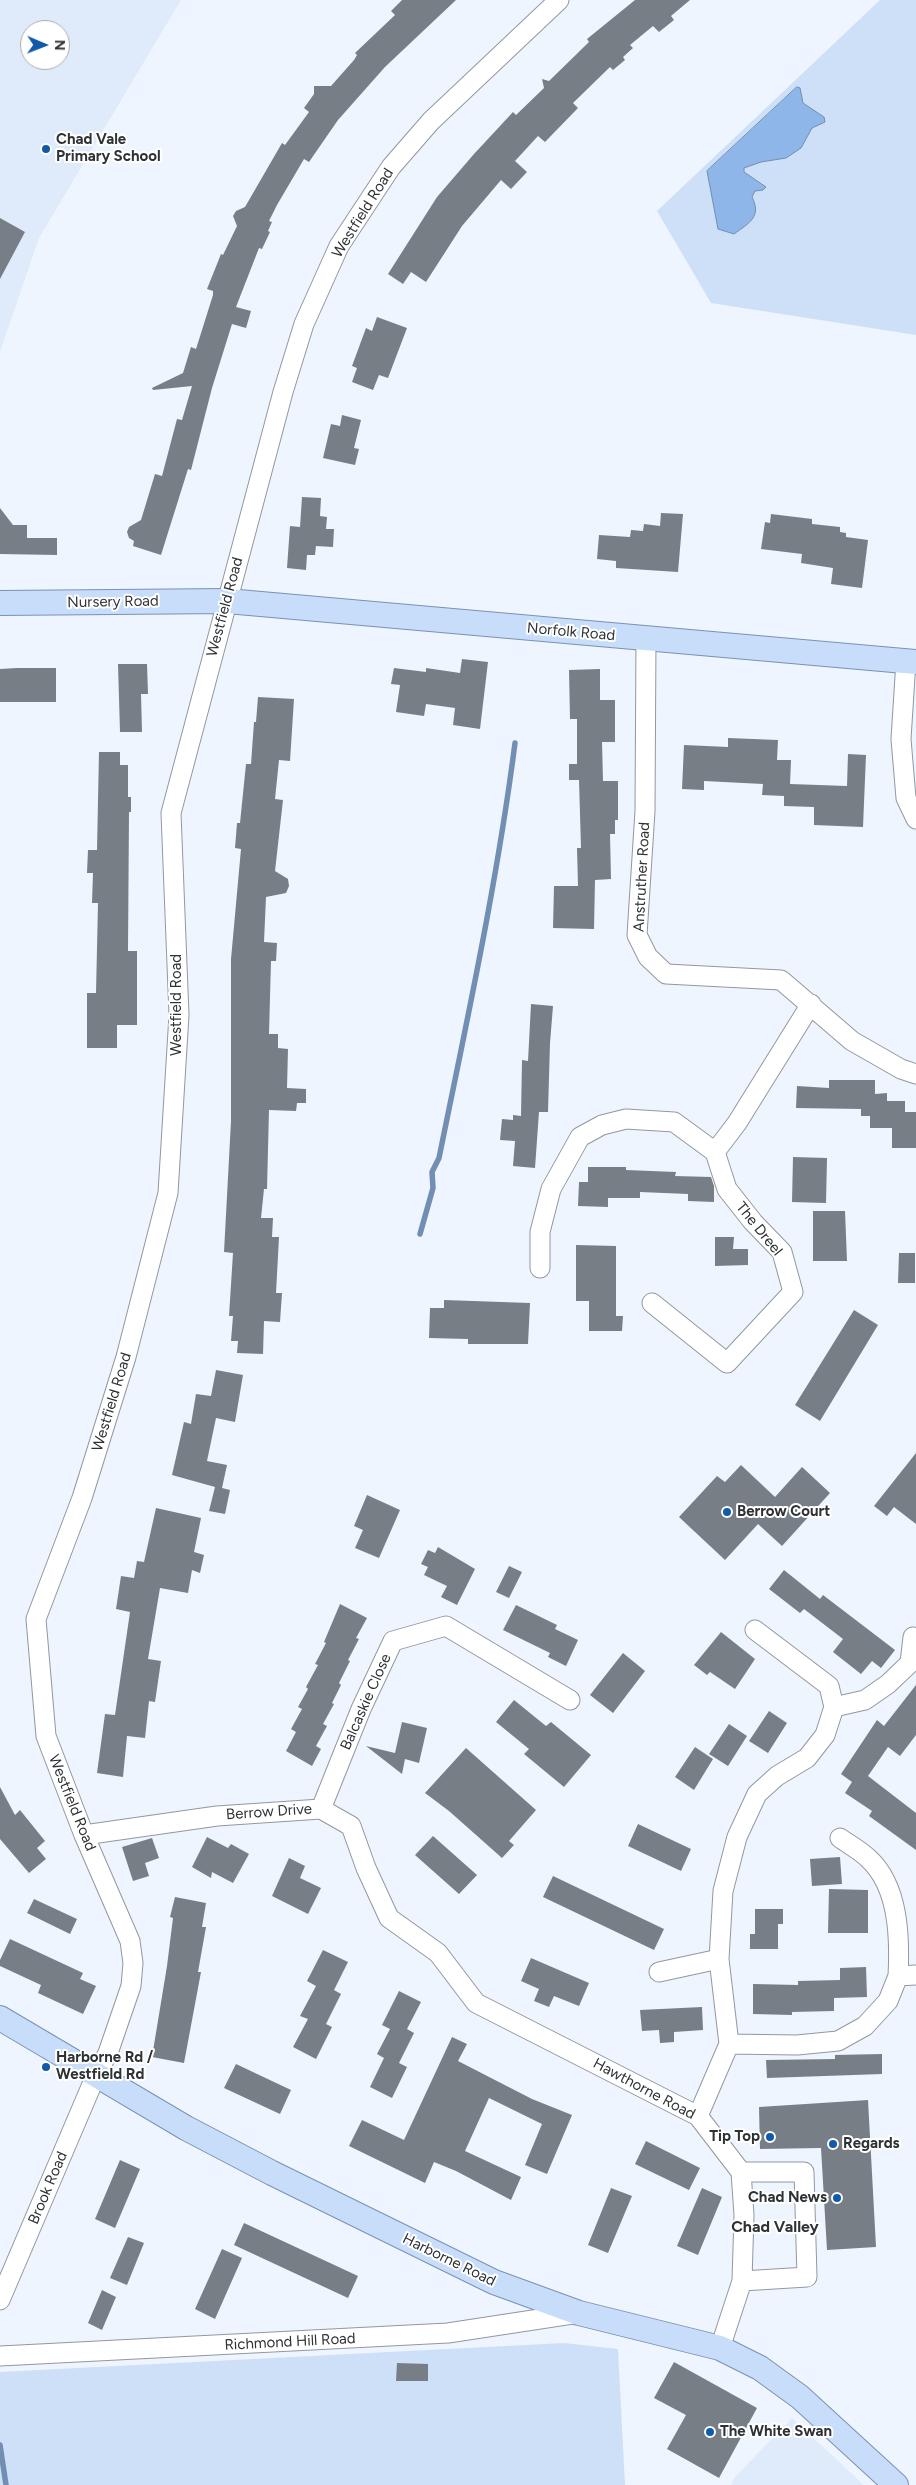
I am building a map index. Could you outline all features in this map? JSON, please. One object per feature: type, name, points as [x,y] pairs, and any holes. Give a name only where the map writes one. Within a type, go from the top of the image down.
[{"type":"main road","name":"Nursery Road","points":[[0,604],[227,601]]},
{"type":"main road","name":"Norfolk Road","points":[[227,601],[911,661]]},
{"type":"main road","name":"Harborne Road","points":[[0,2018],[186,2128],[280,2178],[494,2282],[579,2313],[720,2348],[760,2368],[800,2397],[896,2485]]},
{"type":"street","name":"Westfield Road","points":[[96,2075],[108,2053],[131,1986],[133,1963],[130,1941],[84,1834],[46,1736],[36,1620],[82,1498],[126,1357],[168,1193],[180,1015],[171,813],[227,601],[304,324],[339,246],[392,167],[432,121],[559,0]]},
{"type":"street","name":"Anstruther Road","points":[[646,638],[645,811],[637,935],[648,957],[666,974],[780,980],[852,1040],[901,1069],[916,1074]]},
{"type":"street","points":[[911,661],[901,739],[906,798],[916,819]]},
{"type":"street","points":[[540,1268],[540,1232],[551,1189],[580,1137],[602,1124],[626,1119],[674,1122],[715,1152],[737,1124],[811,1004]]},
{"type":"street","name":"The Dreel","points":[[652,1303],[728,1363],[793,1292],[782,1252],[753,1222],[727,1189],[715,1152]]},
{"type":"street","name":"Balcaskie Close","points":[[321,1809],[362,1709],[393,1641],[446,1626],[570,1700]]},
{"type":"street","points":[[698,2116],[729,2044],[719,1959],[723,1891],[741,1828],[757,1794],[777,1776],[807,1758],[825,1735],[834,1707],[829,1686],[755,1630]]},
{"type":"street","points":[[834,1707],[865,1700],[888,1684],[910,1663],[913,1637]]},
{"type":"street","name":"Berrow Drive","points":[[84,1834],[217,1816],[321,1809],[351,1826],[366,1868],[389,1918],[438,1953]]},
{"type":"street","points":[[729,2044],[797,2045],[838,2041],[865,2026],[907,1976],[888,1887],[870,1859],[840,1838]]},
{"type":"street","name":"Hawthorne Road","points":[[438,1953],[476,2003],[698,2116],[741,2172]]},
{"type":"street","points":[[659,1972],[719,1959]]},
{"type":"street","name":"Brook Road","points":[[0,2300],[96,2075]]},
{"type":"street","points":[[720,2348],[742,2282],[744,2215],[741,2172],[804,2172],[807,2277],[742,2282]]},
{"type":"street","name":"Richmond Hill Road","points":[[0,2356],[448,2334],[579,2313]]},
{"type":"shaded area","name":"Chad Vale Primary School","points":[[0,0],[181,0],[39,238],[0,352]]},
{"type":"shaded area","points":[[880,0],[916,0],[916,335],[711,303],[657,211]]},
{"type":"shaded area","points":[[564,2343],[618,2349],[625,2485],[0,2485],[0,2372]]},
{"type":"shaded area","points":[[792,2418],[864,2485],[731,2485],[735,2477]]},
{"type":"water","points":[[797,87],[800,88],[803,103],[824,117],[825,122],[812,128],[801,148],[786,158],[761,162],[744,168],[744,172],[766,187],[763,190],[755,191],[752,197],[756,210],[755,215],[749,223],[734,234],[718,229],[707,171]]},
{"type":"building","points":[[402,0],[456,0],[385,67],[338,120],[309,162],[304,159],[269,221],[272,222],[268,231],[270,232],[262,249],[259,248],[236,307],[251,311],[246,328],[232,324],[212,388],[191,470],[188,469],[161,555],[133,546],[134,541],[129,538],[127,532],[129,527],[141,520],[155,474],[162,476],[177,419],[182,420],[192,386],[153,390],[152,388],[183,373],[191,347],[196,349],[213,295],[213,291],[207,289],[221,254],[223,255],[237,226],[233,216],[236,211],[245,207],[282,143],[285,145],[309,112],[304,108],[314,94],[314,86],[331,86],[354,60],[357,55],[355,53],[395,15],[391,11]]},
{"type":"building","points":[[635,0],[690,0],[671,16],[674,20],[659,32],[653,26],[630,45],[633,48],[623,57],[625,60],[613,70],[610,67],[573,103],[578,108],[545,142],[538,136],[515,161],[527,172],[511,189],[501,180],[462,226],[426,282],[411,272],[403,284],[388,274],[437,197],[474,154],[513,112],[516,115],[544,88],[542,79],[549,81],[589,42],[587,39]]},
{"type":"building","points":[[0,218],[25,232],[0,279]]},
{"type":"building","points":[[377,317],[407,328],[388,378],[379,375],[373,390],[352,382],[357,368],[352,366],[366,328],[372,331]]},
{"type":"building","points":[[342,415],[361,420],[354,448],[359,449],[355,465],[323,458],[331,424],[340,426]]},
{"type":"building","points":[[302,497],[321,498],[320,516],[327,517],[326,529],[334,529],[333,547],[316,546],[315,555],[307,555],[306,570],[287,568],[290,526],[300,527]]},
{"type":"building","points":[[0,508],[13,525],[27,525],[27,538],[57,538],[57,555],[0,554]]},
{"type":"building","points":[[661,513],[683,514],[678,572],[616,568],[616,561],[597,559],[599,535],[630,537],[631,530],[643,531],[644,524],[660,526]]},
{"type":"building","points":[[771,514],[812,519],[812,524],[840,527],[840,532],[846,533],[846,537],[868,540],[862,588],[831,584],[833,568],[801,563],[802,554],[761,549],[765,522],[770,523]]},
{"type":"building","points":[[462,659],[488,662],[480,729],[453,725],[455,708],[426,704],[424,716],[396,712],[400,685],[391,684],[394,668],[426,672],[426,668],[460,673]]},
{"type":"building","points":[[118,664],[147,664],[148,694],[141,694],[142,732],[120,732]]},
{"type":"building","points":[[56,668],[56,702],[0,702],[0,669]]},
{"type":"building","points":[[600,669],[600,700],[615,700],[615,742],[602,742],[603,781],[618,781],[618,820],[615,820],[615,834],[610,834],[611,879],[595,880],[594,929],[553,928],[554,886],[578,886],[577,848],[581,848],[579,780],[569,780],[569,764],[577,764],[577,719],[570,719],[569,670]]},
{"type":"building","points":[[258,697],[294,699],[290,761],[279,760],[275,799],[283,800],[275,871],[288,879],[289,886],[286,893],[266,897],[264,942],[277,943],[276,961],[271,961],[269,1034],[278,1034],[278,1048],[288,1049],[287,1088],[306,1089],[306,1103],[297,1103],[296,1111],[269,1110],[267,1189],[264,1189],[261,1218],[273,1218],[272,1237],[279,1237],[276,1293],[282,1293],[280,1322],[264,1321],[263,1354],[237,1353],[238,1341],[231,1341],[233,1316],[229,1316],[233,1253],[224,1252],[231,1121],[231,959],[241,849],[235,848],[237,823],[240,823],[246,764],[251,764]]},
{"type":"building","points":[[728,738],[778,740],[777,760],[791,760],[790,784],[847,786],[848,754],[866,755],[863,827],[814,825],[814,807],[784,806],[784,796],[762,795],[763,784],[704,781],[704,790],[682,789],[684,745],[728,747]]},
{"type":"building","points":[[99,752],[120,752],[120,765],[128,765],[128,797],[131,797],[131,812],[129,812],[128,951],[137,951],[137,1025],[117,1025],[117,1048],[87,1048],[87,993],[96,993],[98,903],[92,903],[93,873],[87,873],[88,850],[97,850]]},
{"type":"building","points":[[531,1004],[553,1006],[548,1112],[539,1112],[535,1168],[513,1166],[515,1141],[500,1140],[502,1119],[513,1120],[513,1115],[521,1116],[522,1060],[528,1061]]},
{"type":"building","points":[[829,1080],[875,1080],[875,1094],[887,1093],[887,1101],[905,1101],[905,1112],[916,1112],[916,1148],[892,1148],[892,1128],[870,1128],[870,1116],[861,1116],[861,1109],[796,1108],[797,1086],[829,1088]]},
{"type":"building","points":[[793,1157],[827,1158],[826,1203],[792,1202]]},
{"type":"building","points":[[588,1167],[626,1167],[626,1170],[676,1172],[675,1176],[711,1177],[714,1186],[714,1202],[688,1201],[688,1194],[640,1192],[640,1198],[608,1198],[608,1207],[578,1206],[579,1182],[588,1182]]},
{"type":"building","points":[[813,1211],[845,1211],[847,1261],[813,1261]]},
{"type":"building","points":[[715,1237],[734,1237],[733,1249],[748,1249],[748,1265],[715,1266]]},
{"type":"building","points":[[576,1245],[616,1246],[616,1316],[623,1316],[622,1331],[589,1331],[589,1301],[576,1301]]},
{"type":"building","points":[[899,1253],[915,1253],[915,1283],[898,1283]]},
{"type":"building","points":[[444,1300],[530,1303],[528,1344],[468,1344],[468,1339],[429,1338],[430,1308],[444,1308]]},
{"type":"building","points":[[854,1310],[878,1325],[820,1421],[795,1405]]},
{"type":"building","points":[[216,1370],[243,1375],[235,1422],[216,1418],[207,1461],[227,1465],[222,1488],[230,1490],[225,1514],[209,1511],[215,1487],[172,1475],[184,1422],[191,1424],[196,1394],[211,1396]]},
{"type":"building","points":[[916,1453],[916,1524],[894,1507],[887,1516],[874,1506]]},
{"type":"building","name":"Berrow Court","points":[[741,1465],[775,1497],[802,1467],[830,1493],[782,1546],[758,1524],[725,1560],[679,1517],[717,1476],[725,1482]]},
{"type":"building","points":[[367,1495],[400,1510],[379,1558],[355,1548],[363,1530],[354,1526]]},
{"type":"building","points":[[156,1508],[201,1518],[194,1552],[204,1555],[200,1573],[192,1570],[188,1593],[160,1588],[148,1659],[161,1661],[155,1702],[149,1701],[145,1738],[127,1736],[123,1777],[97,1773],[105,1714],[115,1715],[130,1612],[116,1609],[121,1576],[134,1578],[137,1561],[144,1562]]},
{"type":"building","points":[[438,1547],[475,1569],[457,1605],[441,1597],[447,1586],[424,1575],[428,1567],[421,1564],[428,1550],[435,1553]]},
{"type":"building","points":[[509,1566],[522,1572],[509,1598],[496,1592]]},
{"type":"building","points":[[784,1570],[820,1599],[823,1595],[895,1650],[881,1668],[872,1661],[861,1674],[833,1652],[843,1639],[804,1609],[800,1613],[769,1589]]},
{"type":"building","points":[[340,1604],[367,1618],[356,1638],[359,1639],[339,1683],[341,1685],[332,1703],[334,1704],[323,1724],[327,1726],[316,1746],[321,1749],[312,1766],[286,1751],[296,1732],[291,1729],[302,1709],[298,1707],[318,1665],[315,1664],[326,1643],[324,1642]]},
{"type":"building","points":[[516,1605],[557,1625],[555,1629],[578,1640],[566,1666],[548,1657],[550,1653],[503,1630]]},
{"type":"building","points":[[721,1632],[755,1659],[735,1689],[710,1672],[707,1675],[694,1665]]},
{"type":"building","points":[[623,1653],[645,1671],[613,1713],[590,1695]]},
{"type":"building","points":[[916,1685],[916,1735],[900,1756],[888,1747],[868,1776],[916,1813],[916,1850],[869,1816],[872,1811],[845,1793],[852,1782],[841,1774],[877,1720],[884,1726]]},
{"type":"building","points":[[514,1700],[546,1726],[551,1722],[591,1755],[564,1787],[524,1754],[529,1749],[496,1722]]},
{"type":"building","points":[[769,1711],[787,1723],[768,1753],[749,1741]]},
{"type":"building","points":[[402,1722],[427,1728],[419,1763],[405,1759],[402,1774],[366,1746],[395,1753]]},
{"type":"building","points":[[729,1724],[747,1736],[728,1766],[709,1754]]},
{"type":"building","points":[[695,1747],[713,1759],[694,1790],[675,1777]]},
{"type":"building","points":[[466,1748],[536,1810],[509,1841],[514,1845],[502,1858],[449,1811],[425,1793]]},
{"type":"building","points":[[0,1787],[15,1815],[20,1810],[45,1841],[37,1848],[46,1859],[29,1873],[0,1839]]},
{"type":"building","points":[[638,1824],[691,1849],[681,1871],[628,1846]]},
{"type":"building","points":[[433,1836],[477,1875],[459,1894],[415,1855]]},
{"type":"building","points":[[207,1837],[228,1848],[231,1844],[249,1854],[233,1883],[212,1872],[211,1878],[192,1867]]},
{"type":"building","points":[[152,1838],[159,1858],[145,1863],[149,1876],[133,1881],[122,1847]]},
{"type":"building","points":[[840,1857],[842,1884],[812,1886],[810,1859]]},
{"type":"building","points":[[289,1858],[305,1866],[300,1878],[321,1888],[308,1914],[272,1896]]},
{"type":"building","points":[[553,1876],[664,1929],[654,1950],[543,1897]]},
{"type":"building","points":[[829,1889],[868,1890],[868,1933],[828,1933]]},
{"type":"building","points":[[175,1897],[206,1903],[202,1927],[206,1927],[198,1972],[201,1972],[184,2063],[152,2057],[167,1966],[173,1918],[170,1917]]},
{"type":"building","points":[[34,1899],[77,1919],[70,1934],[27,1913]]},
{"type":"building","points":[[755,1909],[783,1909],[783,1924],[778,1924],[778,1949],[750,1949],[750,1934],[755,1934]]},
{"type":"building","points":[[10,1939],[83,1973],[80,1979],[96,1986],[83,2014],[38,1993],[41,1985],[0,1966],[0,1960]]},
{"type":"building","points":[[323,1950],[348,1962],[334,1990],[341,1994],[326,2024],[332,2027],[316,2059],[293,2047],[308,2019],[300,2016],[316,1986],[307,1981]]},
{"type":"building","points":[[531,1958],[589,1983],[579,2006],[554,1996],[549,2007],[534,2001],[539,1989],[521,1981]]},
{"type":"building","points":[[866,1967],[867,1997],[834,1998],[834,2011],[792,2012],[792,2015],[753,2014],[753,1984],[798,1985],[798,1981],[840,1980],[840,1968]]},
{"type":"building","points":[[399,1991],[421,2002],[407,2029],[414,2033],[399,2063],[407,2067],[392,2098],[370,2087],[384,2058],[377,2054],[390,2029],[382,2025]]},
{"type":"building","points":[[702,2007],[703,2030],[674,2032],[674,2042],[660,2043],[659,2030],[642,2031],[640,2010]]},
{"type":"building","points":[[452,2037],[467,2044],[458,2061],[532,2099],[572,2115],[547,2174],[525,2165],[542,2124],[489,2098],[465,2151],[521,2177],[511,2200],[456,2171],[434,2162],[425,2183],[349,2146],[362,2120],[404,2140]]},
{"type":"building","points":[[882,2054],[882,2074],[767,2078],[766,2060],[835,2059],[835,2055]]},
{"type":"building","points":[[236,2064],[291,2090],[280,2114],[224,2088]]},
{"type":"building","points":[[868,2100],[876,2247],[827,2250],[821,2148],[760,2149],[759,2107]]},
{"type":"building","points":[[646,2141],[700,2168],[689,2190],[635,2164]]},
{"type":"building","points":[[120,2160],[140,2169],[115,2228],[95,2219]]},
{"type":"building","points":[[611,2188],[632,2196],[608,2253],[588,2245]]},
{"type":"building","points":[[702,2188],[722,2197],[698,2255],[677,2246]]},
{"type":"building","points":[[244,2223],[358,2276],[348,2298],[234,2245]]},
{"type":"building","points":[[128,2237],[144,2243],[127,2285],[110,2278]]},
{"type":"building","points":[[222,2249],[242,2258],[215,2319],[195,2309]]},
{"type":"building","points":[[102,2290],[116,2297],[102,2330],[88,2323]]},
{"type":"building","name":"The White Swan","points":[[674,2362],[757,2408],[719,2478],[667,2449],[686,2415],[654,2398]]},
{"type":"building","points":[[397,2363],[428,2364],[428,2381],[396,2381]]},
{"type":"waterway","points":[[420,1234],[433,1188],[432,1172],[439,1158],[481,951],[515,743]]},
{"type":"waterway","points":[[0,2445],[6,2485]]},
{"type":"place","name":"Chad Vale Primary School","points":[[46,149]]},
{"type":"place","name":"Berrow Court","points":[[727,1512]]},
{"type":"place","name":"Harborne Rd / Westfield Rd","points":[[46,2067]]},
{"type":"place","name":"Tip Top","points":[[770,2137]]},
{"type":"place","name":"Regards","points":[[833,2144]]},
{"type":"place","name":"Chad News","points":[[837,2198]]},
{"type":"place","name":"The White Swan","points":[[710,2432]]},
{"type":"district","name":"Chad Valley","points":[[775,2227]]}]
